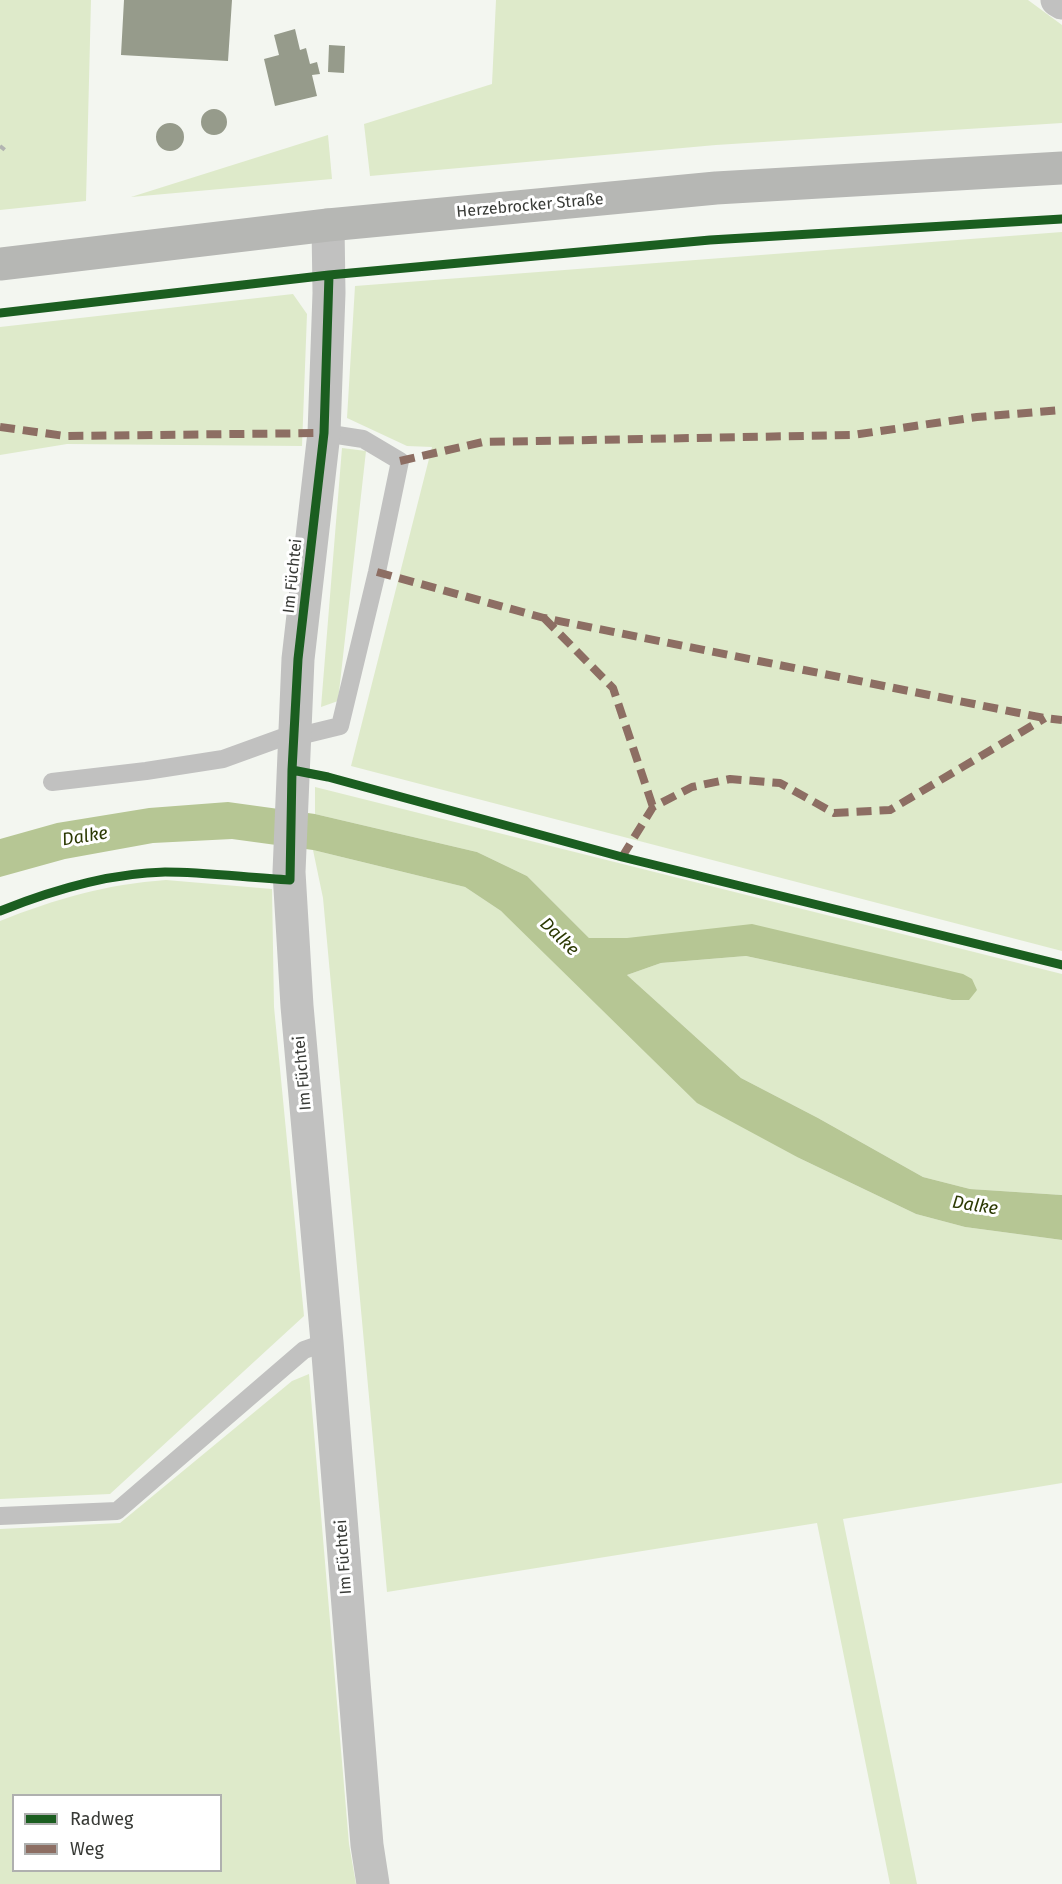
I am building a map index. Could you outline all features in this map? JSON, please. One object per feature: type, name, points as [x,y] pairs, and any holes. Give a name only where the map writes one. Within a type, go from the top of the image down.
[{"type":"main road","name":"Herzebrocker Straße","points":[[0,264],[328,225],[716,188],[1062,168]]},
{"type":"street","points":[[1057,0],[1062,3]]},
{"type":"street","name":"Im Füchtei","points":[[328,225],[330,293],[324,433],[298,659],[289,872],[297,1006],[327,1342],[367,1845],[374,1884]]},
{"type":"lane","points":[[52,782],[223,759],[280,738],[295,737],[340,726],[377,572],[399,461],[363,439],[324,433]]},
{"type":"lane","points":[[0,1516],[117,1511],[304,1350],[327,1342]]},
{"type":"path","points":[[0,146],[5,150]]},
{"type":"shaded area","points":[[0,0],[91,0],[86,201],[0,210]]},
{"type":"shaded area","points":[[496,0],[1028,0],[1062,25],[1062,123],[716,145],[370,176],[364,124],[492,84]]},
{"type":"shaded area","points":[[328,135],[332,179],[131,197]]},
{"type":"shaded area","points":[[1062,232],[1062,951],[351,766],[432,447],[407,446],[347,418],[355,286]]},
{"type":"shaded area","points":[[293,294],[307,314],[302,446],[67,444],[0,455],[0,327]]},
{"type":"shaded area","points":[[342,448],[366,451],[338,701],[321,707]]},
{"type":"shaded area","points":[[315,787],[1062,974],[1062,1195],[970,1189],[923,1177],[741,1078],[627,975],[661,963],[746,956],[952,1000],[977,990],[627,938],[589,938],[527,876],[477,852],[315,814]]},
{"type":"shaded area","points":[[313,850],[465,887],[501,911],[799,1158],[916,1214],[965,1227],[1062,1240],[1062,1483],[843,1519],[917,1884],[890,1884],[817,1523],[387,1592],[323,898]]},
{"type":"shaded area","points":[[166,880],[272,889],[274,1007],[304,1316],[110,1494],[0,1499],[0,921],[41,906],[102,889]]},
{"type":"shaded area","points":[[309,1374],[349,1844],[356,1884],[0,1884],[0,1529],[120,1523],[292,1381]]},
{"type":"water","name":"Dalke","points":[[228,802],[315,814],[477,852],[527,876],[589,938],[627,938],[752,924],[963,974],[972,979],[977,990],[969,1000],[952,1000],[746,956],[661,963],[627,975],[741,1078],[923,1177],[970,1189],[1062,1195],[1062,1240],[965,1227],[916,1214],[799,1158],[697,1103],[501,911],[465,887],[313,850],[232,839],[153,843],[65,859],[0,877],[0,839],[57,823],[149,808]]},
{"type":"building","points":[[124,0],[232,0],[228,61],[121,55]]},
{"type":"building","points":[[295,29],[300,50],[306,48],[310,64],[317,62],[320,74],[312,75],[317,96],[275,106],[264,59],[279,55],[274,35]]},
{"type":"building","points":[[329,45],[345,46],[344,73],[328,72]]},
{"type":"building","points":[[214,109],[223,113],[227,122],[223,131],[214,135],[205,131],[201,122],[205,113]]},
{"type":"building","points":[[170,123],[180,127],[184,137],[180,147],[170,151],[160,147],[156,137],[160,127]]},
{"type":"marked path","points":[[400,461],[483,442],[853,435],[977,417],[1062,410]]},
{"type":"marked path","points":[[0,427],[65,436],[324,433]]},
{"type":"marked path","points":[[377,572],[544,618],[1062,720]]},
{"type":"marked path","points":[[544,618],[613,688],[653,807]]},
{"type":"marked path","points":[[622,857],[653,807],[692,787],[730,779],[780,783],[834,813],[890,810],[1045,718]]},
{"type":"cycle path","points":[[0,313],[329,275],[710,240],[1062,219]]},
{"type":"cycle path","points":[[0,911],[81,884],[144,873],[196,873],[290,880],[292,770],[298,659],[324,433],[329,275]]},
{"type":"cycle path","points":[[292,770],[328,777],[622,857],[1062,965]]}]
